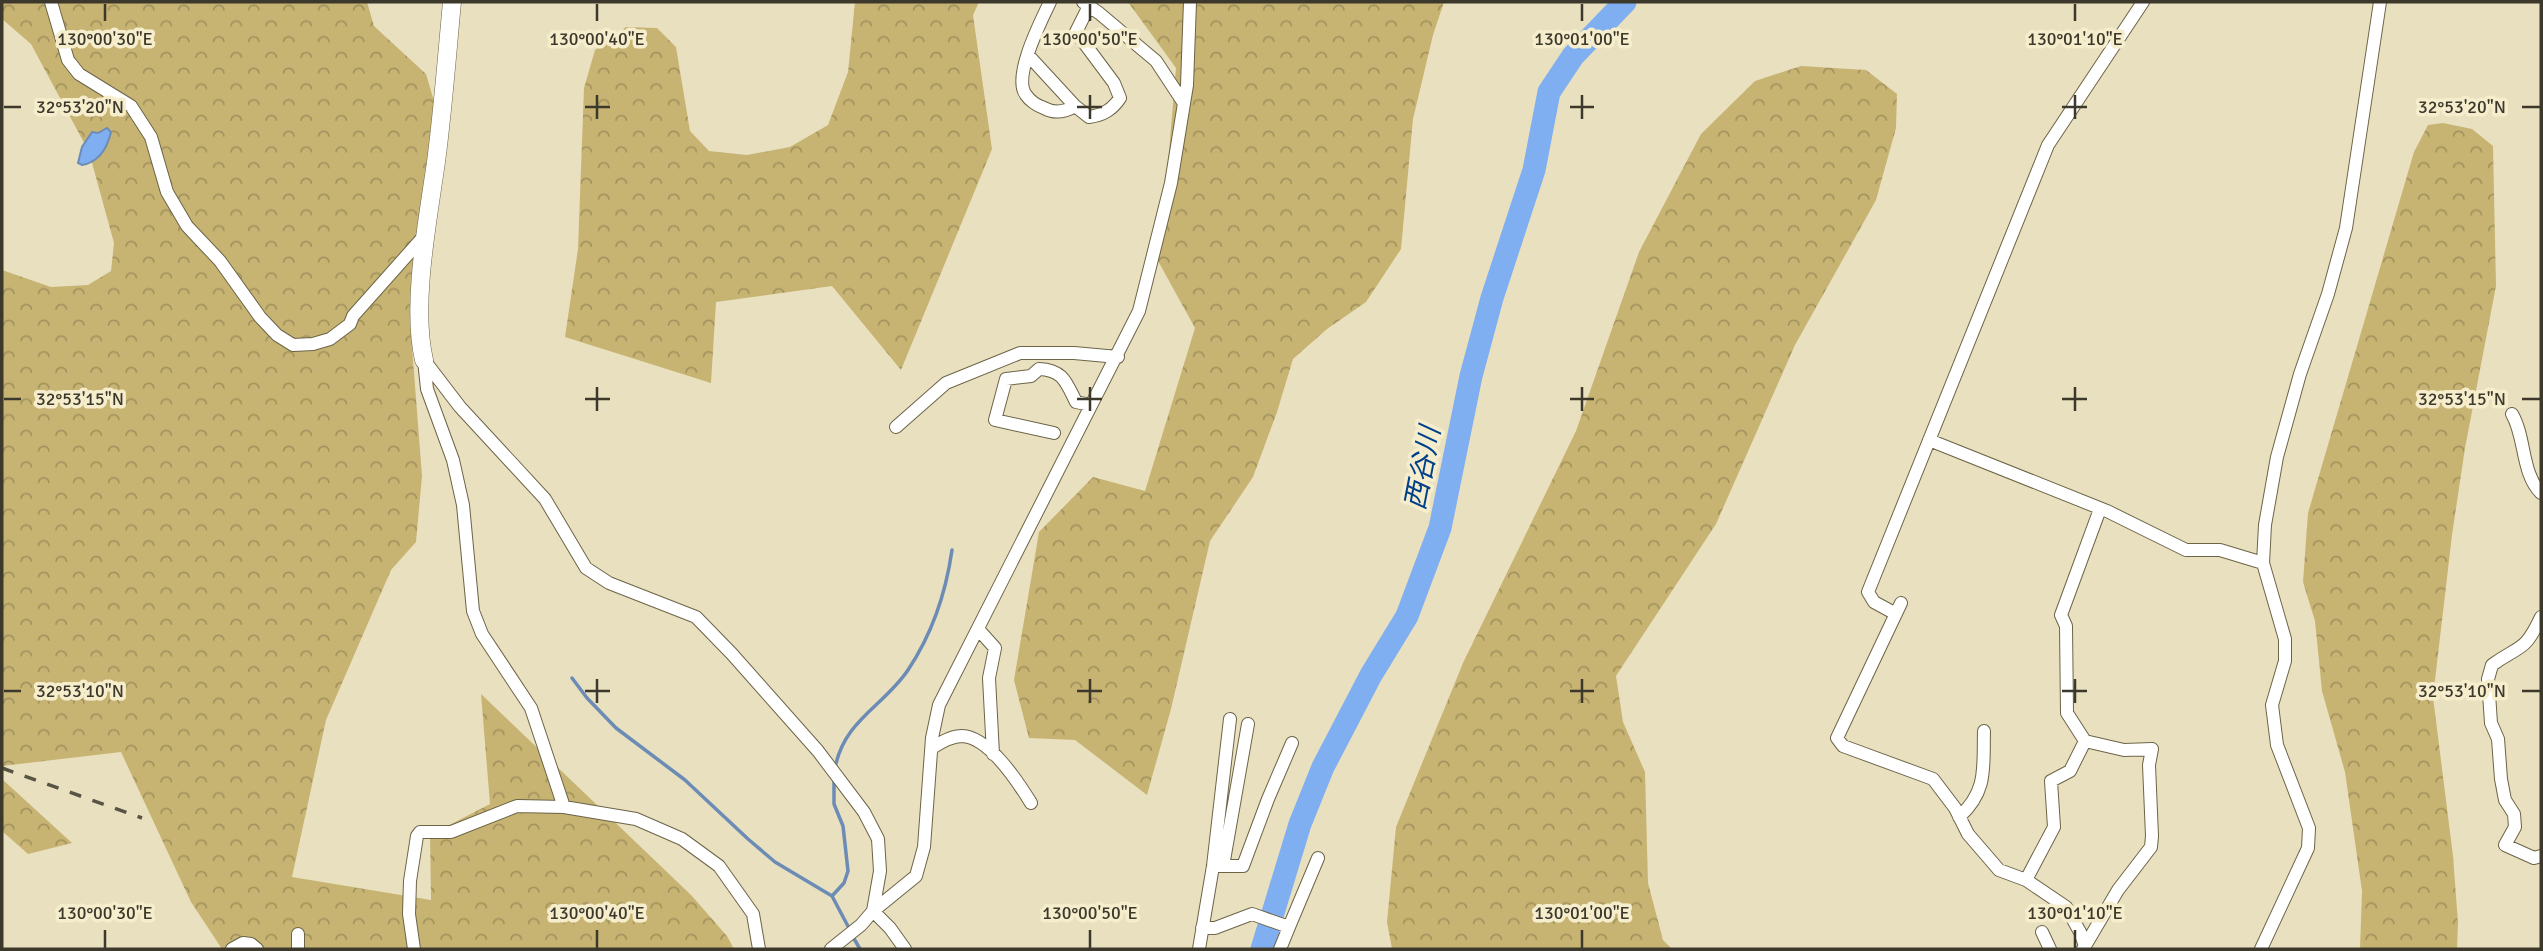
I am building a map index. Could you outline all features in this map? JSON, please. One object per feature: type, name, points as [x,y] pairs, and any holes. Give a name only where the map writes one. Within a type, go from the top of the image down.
[{"type":"street","points":[[51,2],[68,60],[79,74],[131,106],[151,137],[167,192],[187,226],[220,261],[260,317],[277,335],[293,345],[313,344],[330,339],[350,324],[362,305],[426,235]]},
{"type":"street","points":[[452,2],[426,235],[419,317],[421,346],[427,389],[453,460],[463,505],[473,611],[482,634],[531,708],[564,807]]},
{"type":"street","points":[[1050,2],[1023,63],[1022,83],[1025,94],[1039,106],[1051,111],[1066,111],[1075,106]]},
{"type":"street","points":[[831,949],[916,876],[924,847],[932,748],[939,705],[1139,311],[1171,183],[1187,76],[1191,2]]},
{"type":"street","points":[[2084,948],[2080,932],[2066,907],[2026,880],[1999,870],[1968,834],[1933,779],[1843,746],[1837,738],[1898,609],[1874,602],[1868,592],[2048,145],[2143,2]]},
{"type":"street","points":[[2261,949],[2308,848],[2309,828],[2277,745],[2272,705],[2285,661],[2285,639],[2263,564],[2265,525],[2277,457],[2300,373],[2328,294],[2346,228],[2380,2]]},
{"type":"street","points":[[1023,63],[1089,117],[1099,116],[1113,108],[1119,99],[1114,83],[1076,32],[1086,4],[1156,61],[1183,102]]},
{"type":"street","points":[[896,427],[946,383],[1020,353],[1118,356]]},
{"type":"street","points":[[424,360],[460,407],[545,499],[586,568],[609,583],[696,617],[818,751],[864,812],[878,839],[880,871],[873,911]]},
{"type":"street","points":[[1054,433],[995,420],[1006,379],[1031,376],[1039,369],[1053,370],[1064,379],[1076,402],[1091,405]]},
{"type":"street","points":[[2512,414],[2520,427],[2535,487],[2541,493]]},
{"type":"street","points":[[1929,440],[2100,509],[2186,550],[2220,550],[2263,564]]},
{"type":"street","points":[[2084,948],[2118,890],[2151,847],[2152,836],[2149,765],[2152,750],[2123,751],[2085,741],[2067,713],[2066,626],[2061,615],[2100,509]]},
{"type":"street","points":[[2541,617],[2529,641],[2521,649],[2492,665],[2488,680],[2490,713],[2498,738],[2505,800],[2514,814],[2515,827],[2505,845],[2534,858],[2541,856]]},
{"type":"street","points":[[978,629],[995,648],[989,678],[993,754]]},
{"type":"street","points":[[1218,866],[1230,719]]},
{"type":"street","points":[[1199,949],[1248,724]]},
{"type":"street","points":[[1959,817],[1972,805],[1981,787],[1984,731]]},
{"type":"street","points":[[932,748],[945,740],[961,736],[973,738],[1016,778],[1031,803]]},
{"type":"street","points":[[2026,880],[2054,827],[2051,781],[2070,771],[2085,741]]},
{"type":"street","points":[[1218,866],[1243,866],[1292,743]]},
{"type":"street","points":[[414,949],[409,914],[416,836],[421,832],[451,832],[517,806],[564,807],[636,819],[682,839],[719,866],[752,914],[759,949]]},
{"type":"street","points":[[1280,949],[1286,926],[1318,859]]},
{"type":"street","points":[[873,911],[905,949]]},
{"type":"street","points":[[1202,928],[1215,928],[1252,914],[1286,926]]},
{"type":"street","points":[[2042,932],[2050,949]]},
{"type":"street","points":[[298,934],[298,949]]},
{"type":"street","points":[[232,949],[243,943],[257,949]]},
{"type":"green space","points":[[2,2],[367,2],[374,26],[426,74],[444,135],[427,223],[412,347],[422,476],[416,542],[391,570],[326,720],[292,877],[431,900],[430,835],[490,804],[481,694],[691,895],[727,936],[734,949],[222,949],[191,902],[121,752],[2,766],[2,270],[51,287],[88,285],[111,271],[114,243],[89,152],[31,44],[2,19]]},
{"type":"green space","points":[[855,2],[979,2],[973,15],[992,149],[901,370],[832,286],[716,302],[711,383],[565,337],[578,249],[584,88],[595,50],[626,27],[657,28],[676,47],[690,131],[709,151],[747,155],[790,147],[828,125],[848,72]]},
{"type":"green space","points":[[1128,2],[1444,2],[1433,35],[1413,119],[1401,249],[1366,302],[1327,329],[1293,359],[1253,477],[1210,541],[1171,709],[1147,795],[1075,740],[1029,738],[1014,680],[1039,532],[1093,477],[1145,491],[1195,328],[1152,250],[1168,163],[1176,68]]},
{"type":"green space","points":[[1801,66],[1866,70],[1897,94],[1896,128],[1876,200],[1795,345],[1716,524],[1616,676],[1623,722],[1645,772],[1648,883],[1663,940],[1672,949],[1392,949],[1387,922],[1396,827],[1463,663],[1576,431],[1639,252],[1701,134],[1755,81]]},
{"type":"green space","points":[[2443,123],[2472,129],[2493,146],[2496,286],[2465,448],[2433,697],[2453,856],[2458,923],[2457,949],[2360,949],[2362,891],[2345,772],[2322,691],[2315,621],[2303,582],[2308,513],[2414,152],[2428,125]]},
{"type":"green space","points":[[2,779],[72,843],[28,854],[2,831]]},
{"type":"water","points":[[107,128],[111,132],[101,154],[88,163],[78,163],[82,147],[92,132],[98,133]]},
{"type":"waterway","name":"西谷川","points":[[1262,949],[1300,824],[1323,767],[1371,675],[1407,616],[1440,528],[1471,376],[1492,298],[1534,170],[1549,92],[1573,56],[1625,2]]},
{"type":"waterway","points":[[835,768],[847,737],[898,683],[917,656],[937,612],[952,550]]},
{"type":"waterway","points":[[572,678],[616,728],[685,780],[775,862],[832,896],[850,930]]},
{"type":"waterway","points":[[832,896],[844,883],[848,871],[843,826],[834,804],[834,779]]},
{"type":"waterway","points":[[853,937],[860,949]]},
{"type":"railway","points":[[2,768],[142,818]]}]
